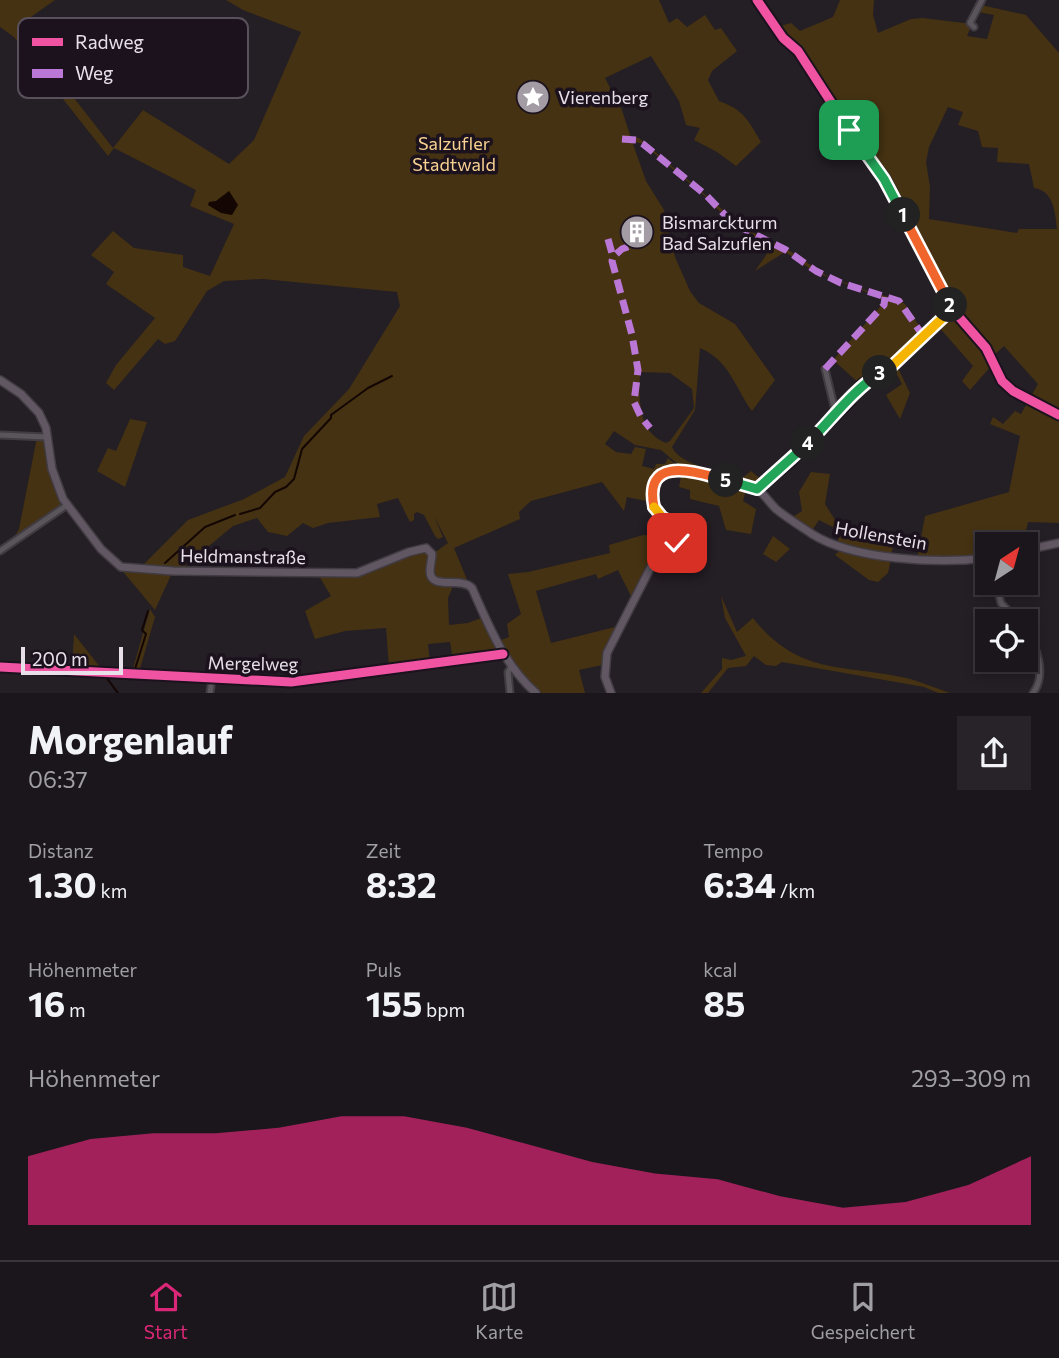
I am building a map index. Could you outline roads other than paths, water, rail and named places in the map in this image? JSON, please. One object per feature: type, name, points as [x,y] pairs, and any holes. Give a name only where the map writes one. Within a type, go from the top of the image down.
[{"type":"main road","name":"Heldmanstraße","points":[[0,380],[35,407],[43,420],[57,486],[67,505],[110,559],[126,568],[237,573],[357,573],[426,548],[432,554],[430,572],[434,580],[441,583],[468,583],[511,667],[536,693]]},
{"type":"main road","name":"Hollenstein","points":[[611,693],[605,669],[611,645],[656,557],[683,537],[681,529],[655,509],[653,498],[657,481],[672,469],[685,469],[757,489],[787,517],[814,536],[834,544],[916,561],[975,559]]},
{"type":"main road","points":[[1038,547],[1059,543]]},
{"type":"street","points":[[757,0],[783,38],[797,51],[884,179],[952,309],[986,348],[1002,381],[1059,415]]},
{"type":"street","points":[[974,27],[970,23],[982,0]]},
{"type":"street","points":[[757,489],[791,461],[862,384],[892,366],[952,309]]},
{"type":"street","points":[[825,369],[836,414]]},
{"type":"street","points":[[0,435],[47,437]]},
{"type":"street","points":[[0,551],[67,505]]},
{"type":"street","name":"Mergelweg","points":[[0,667],[291,682],[503,654]]},
{"type":"street","points":[[1033,693],[1040,683],[1041,671],[1038,662]]},
{"type":"street","points":[[510,693],[508,672],[511,667]]},
{"type":"street","name":"Mergelweg","points":[[210,693],[212,678]]},
{"type":"waterway","points":[[240,514],[260,508],[275,492],[294,479],[302,449],[331,415],[368,388],[392,376]]},
{"type":"waterway","points":[[165,563],[205,527],[235,515]]},
{"type":"waterway","points":[[130,670],[135,669],[146,634],[142,630],[148,611]]},
{"type":"waterway","points":[[106,677],[118,693]]},
{"type":"place","name":"Vierenberg","points":[[533,97]]},
{"type":"place","name":"Bismarckturm Bad Salzuflen","points":[[637,232]]},
{"type":"park label","name":"Salzufler Stadtwald","points":[[454,153]]}]
